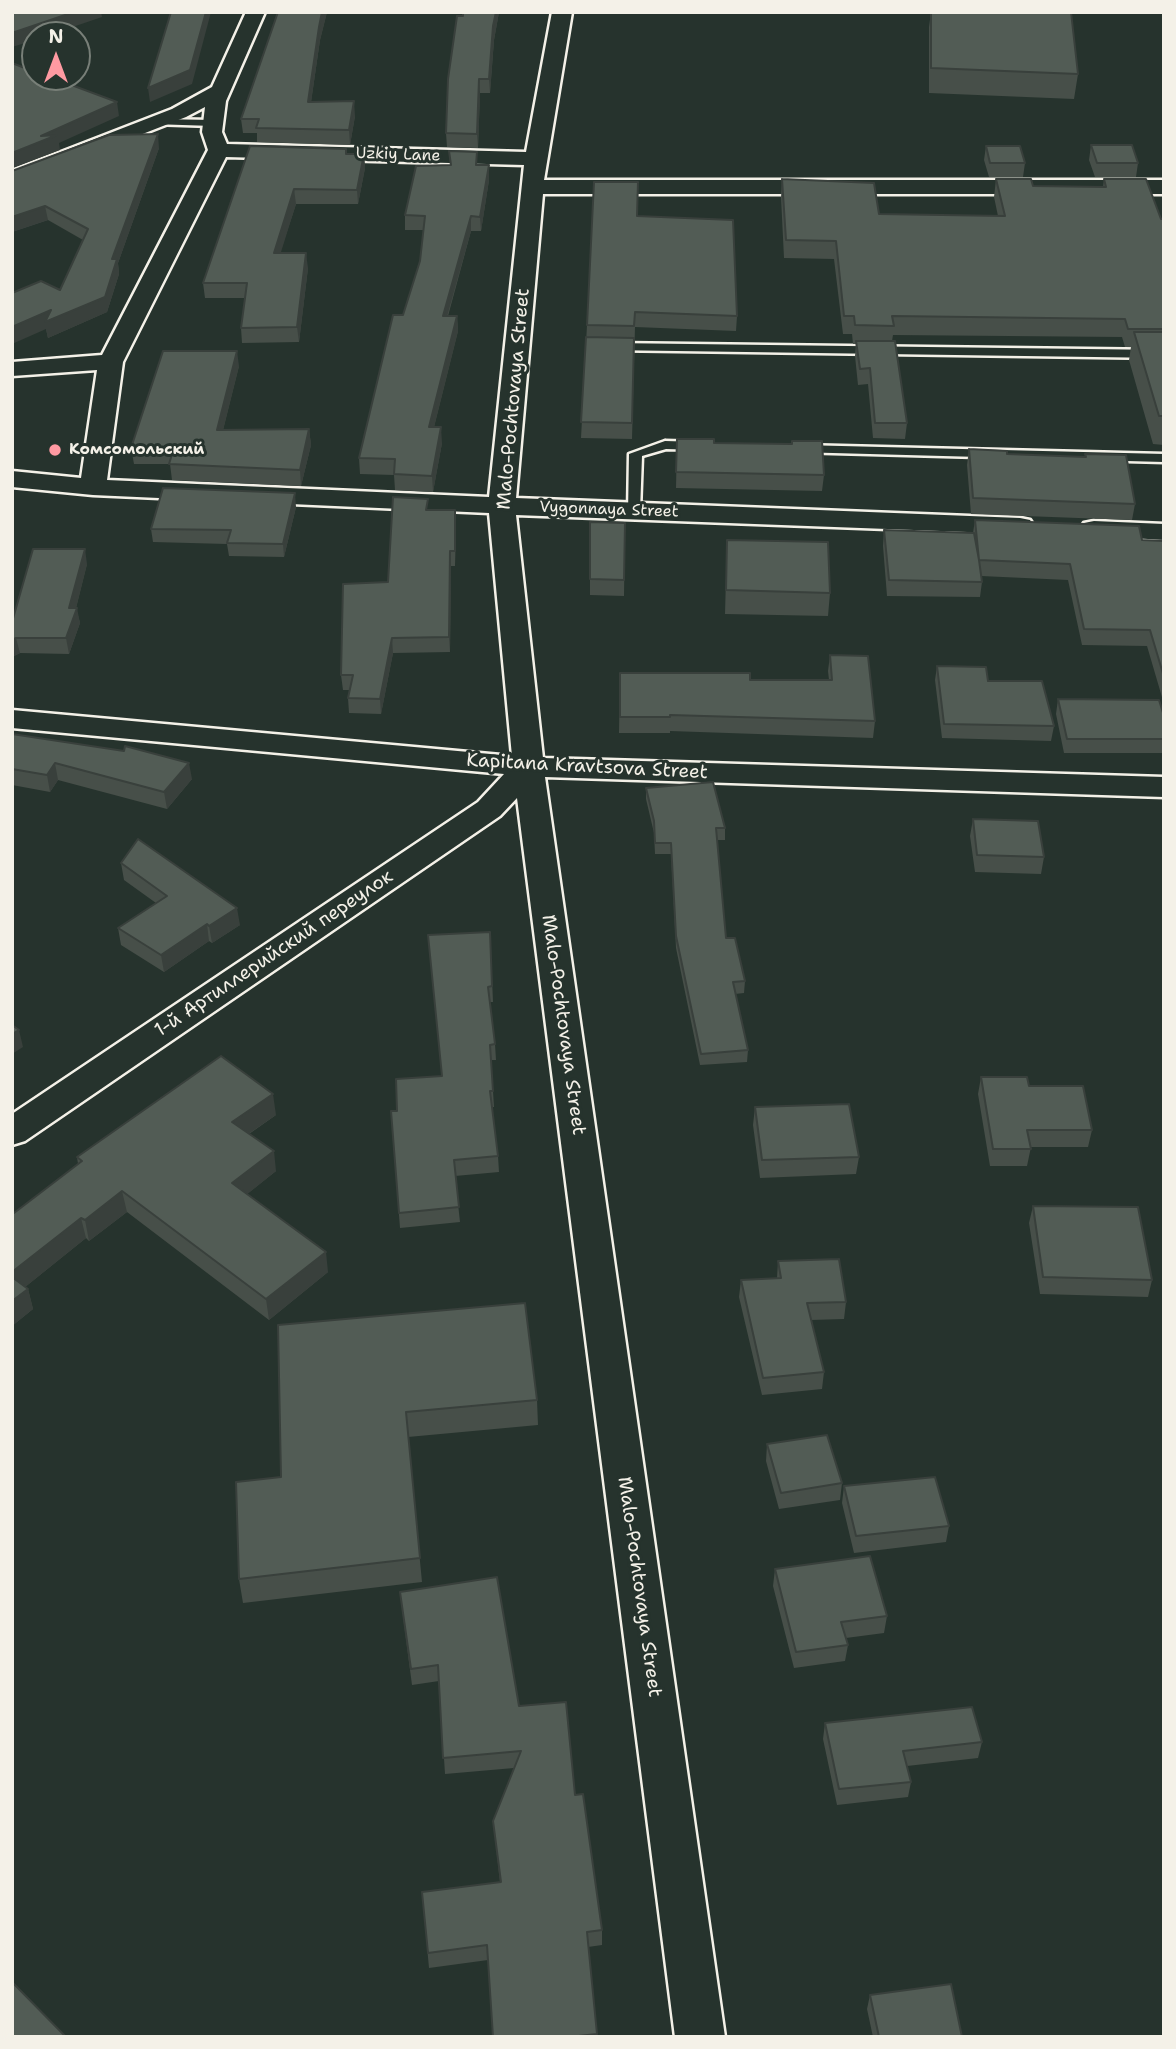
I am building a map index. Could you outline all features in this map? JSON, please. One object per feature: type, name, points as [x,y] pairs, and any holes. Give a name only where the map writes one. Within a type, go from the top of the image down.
[{"type":"street","points":[[93,487],[111,362],[219,150],[214,141],[213,123],[219,91],[256,12]]},
{"type":"street","name":"Malo-Pochtovaya Street","points":[[562,12],[534,173],[502,506],[528,767],[701,2037]]},
{"type":"street","points":[[12,179],[193,107],[219,91]]},
{"type":"street","name":"Uzkiy Lane","points":[[219,150],[534,173],[1164,187]]},
{"type":"street","points":[[12,369],[111,362]]},
{"type":"street","name":"Vygonnaya Street","points":[[12,479],[93,487],[502,506],[1164,532]]},
{"type":"street","name":"Kapitana Kravtsova Street","points":[[12,719],[528,767],[1164,787]]},
{"type":"street","name":"1-й Артиллерийский переулок","points":[[12,1132],[489,809],[528,767]]},
{"type":"lane","points":[[156,122],[213,123]]},
{"type":"lane","points":[[601,347],[1164,354]]},
{"type":"lane","points":[[633,511],[636,454],[665,446],[712,447]]},
{"type":"lane","points":[[780,448],[1164,458]]},
{"type":"building","points":[[12,12],[74,12],[47,21],[21,21],[21,30],[12,33]]},
{"type":"building","points":[[171,12],[206,12],[190,70],[148,88]]},
{"type":"building","points":[[278,12],[322,12],[308,102],[354,101],[349,130],[256,128],[259,119],[241,119]]},
{"type":"building","points":[[463,12],[496,12],[489,79],[479,79],[477,134],[446,133],[448,79],[457,16],[463,16]]},
{"type":"building","points":[[931,12],[1071,12],[1078,74],[931,68]]},
{"type":"building","points":[[12,63],[21,67],[21,91],[88,91],[117,102],[41,136],[57,135],[12,153]]},
{"type":"building","points":[[158,134],[112,259],[117,259],[105,297],[45,322],[51,310],[12,327],[12,293],[41,281],[60,290],[88,229],[45,206],[12,217],[12,171],[109,135]]},
{"type":"building","points":[[1091,145],[1132,145],[1138,163],[1097,163]]},
{"type":"building","points":[[250,146],[346,149],[346,154],[364,154],[357,190],[294,189],[274,253],[306,253],[297,327],[241,328],[247,283],[203,283]]},
{"type":"building","points":[[986,146],[1020,146],[1025,163],[990,163]]},
{"type":"building","points":[[449,151],[477,152],[476,165],[489,165],[480,217],[471,216],[443,316],[457,316],[429,427],[441,427],[432,476],[394,474],[395,459],[359,458],[393,315],[403,315],[420,261],[425,216],[405,215],[416,166],[451,165]]},
{"type":"building","points":[[782,179],[874,183],[879,214],[1005,216],[996,179],[1031,179],[1033,186],[1106,187],[1104,179],[1146,179],[1161,219],[1164,219],[1164,329],[1128,329],[1125,319],[892,316],[894,326],[855,325],[854,316],[844,316],[836,241],[786,240]]},
{"type":"building","points":[[594,182],[638,182],[637,216],[733,220],[737,316],[635,312],[634,326],[587,325]]},
{"type":"building","points":[[1134,332],[1164,332],[1164,416],[1159,416]]},
{"type":"building","points":[[586,337],[634,338],[632,423],[581,422]]},
{"type":"building","points":[[856,341],[895,341],[907,423],[875,423],[870,368],[860,369]]},
{"type":"building","points":[[163,351],[237,351],[217,430],[309,429],[300,470],[169,464],[174,448],[131,448]]},
{"type":"building","points":[[677,439],[714,439],[714,443],[792,444],[792,441],[822,441],[824,475],[676,472]]},
{"type":"building","points":[[969,449],[1007,451],[1007,454],[1086,457],[1085,454],[1126,455],[1135,504],[973,498]]},
{"type":"building","points":[[163,488],[295,493],[283,544],[227,543],[231,530],[151,529]]},
{"type":"building","points":[[393,497],[428,499],[426,510],[455,510],[455,551],[450,551],[449,637],[392,638],[380,699],[348,698],[353,675],[341,675],[343,584],[388,582]]},
{"type":"building","points":[[975,520],[1139,526],[1142,540],[1164,541],[1164,677],[1150,630],[1084,629],[1070,564],[979,560]]},
{"type":"building","points":[[590,522],[625,523],[624,580],[590,579]]},
{"type":"building","points":[[884,530],[974,533],[982,582],[889,580]]},
{"type":"building","points":[[727,540],[828,542],[830,593],[726,590]]},
{"type":"building","points":[[33,549],[85,549],[69,608],[77,608],[66,638],[12,640],[12,622]]},
{"type":"building","points":[[830,655],[868,656],[875,721],[670,715],[620,717],[620,673],[750,673],[750,680],[832,680]]},
{"type":"building","points":[[937,666],[986,667],[988,681],[1042,681],[1054,726],[944,724]]},
{"type":"building","points":[[1058,699],[1159,700],[1164,716],[1164,739],[1067,739]]},
{"type":"building","points":[[12,734],[124,751],[125,746],[189,763],[164,792],[55,763],[47,775],[12,769]]},
{"type":"building","points":[[713,782],[725,828],[716,828],[726,938],[735,938],[745,981],[733,982],[748,1050],[701,1054],[676,936],[671,843],[655,843],[654,821],[646,788]]},
{"type":"building","points":[[973,819],[1038,821],[1044,857],[977,855]]},
{"type":"building","points":[[138,839],[237,908],[209,926],[207,924],[161,955],[118,928],[167,896],[121,863]]},
{"type":"building","points":[[490,932],[492,986],[488,987],[495,1044],[490,1045],[493,1091],[490,1091],[498,1156],[454,1160],[459,1207],[399,1213],[391,1111],[397,1111],[396,1079],[442,1076],[428,935]]},
{"type":"building","points":[[12,1025],[19,1030],[12,1034]]},
{"type":"building","points":[[221,1056],[273,1094],[232,1122],[274,1151],[232,1183],[326,1252],[266,1299],[122,1191],[85,1220],[81,1218],[12,1272],[12,1211],[14,1213],[82,1161],[77,1157]]},
{"type":"building","points":[[981,1077],[1027,1077],[1029,1086],[1083,1086],[1092,1130],[1027,1130],[1031,1149],[993,1149]]},
{"type":"building","points":[[849,1104],[859,1157],[762,1160],[755,1107]]},
{"type":"building","points":[[1033,1206],[1138,1207],[1152,1280],[1043,1277]]},
{"type":"building","points":[[839,1259],[846,1302],[807,1303],[824,1372],[763,1378],[741,1280],[781,1278],[778,1261]]},
{"type":"building","points":[[12,1277],[28,1289],[12,1301]]},
{"type":"building","points":[[525,1303],[537,1400],[406,1412],[420,1558],[239,1579],[236,1482],[281,1477],[278,1325]]},
{"type":"building","points":[[827,1435],[842,1483],[781,1493],[767,1444]]},
{"type":"building","points":[[935,1477],[949,1526],[856,1536],[844,1486]]},
{"type":"building","points":[[870,1556],[887,1616],[841,1622],[848,1645],[796,1652],[775,1569]]},
{"type":"building","points":[[497,1577],[519,1706],[566,1702],[575,1795],[583,1794],[602,1930],[587,1932],[597,2034],[569,2037],[493,2037],[487,1945],[428,1953],[422,1892],[501,1882],[493,1821],[521,1751],[443,1758],[438,1665],[411,1669],[400,1592]]},
{"type":"building","points":[[972,1707],[982,1742],[903,1751],[911,1782],[839,1789],[825,1723]]},
{"type":"building","points":[[12,1982],[66,2037],[12,2037]]},
{"type":"building","points":[[951,1984],[962,2037],[879,2037],[870,1995]]},
{"type":"place","name":"Комсомольский","points":[[55,450]]}]
